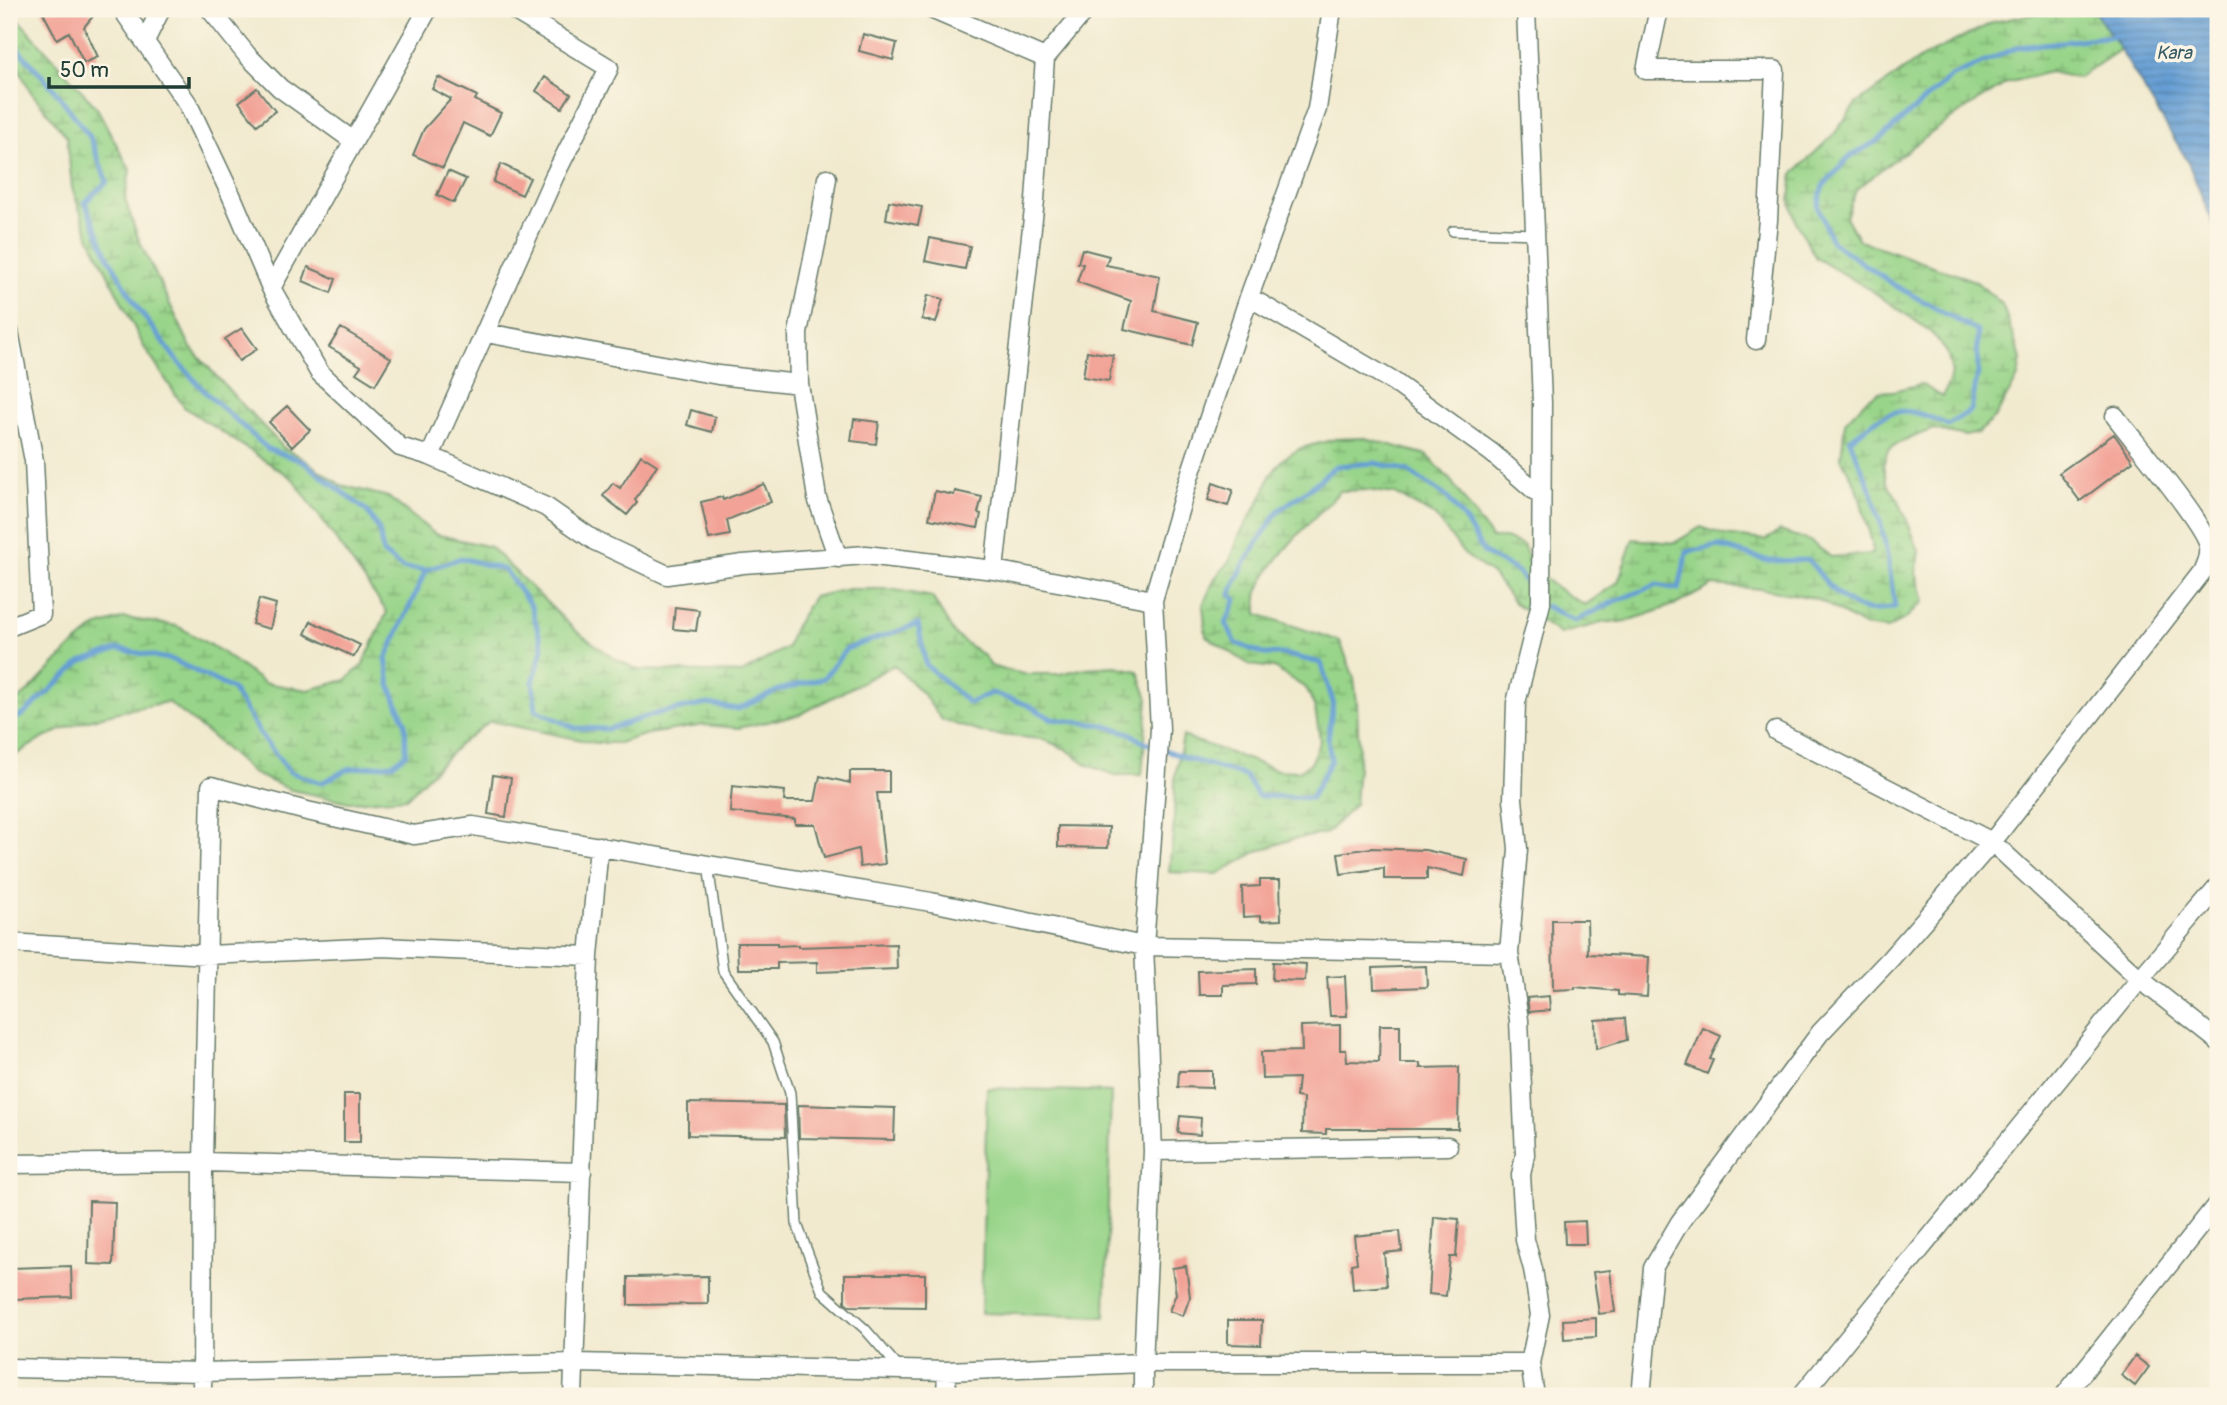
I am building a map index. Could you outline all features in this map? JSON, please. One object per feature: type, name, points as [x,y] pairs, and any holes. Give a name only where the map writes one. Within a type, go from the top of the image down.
[{"type":"street","points":[[122,9],[188,104],[271,288],[319,372],[400,447],[430,456],[546,507],[596,541],[667,575],[743,564],[866,555],[994,570],[1153,600]]},
{"type":"street","points":[[145,41],[161,9]]},
{"type":"street","points":[[210,9],[247,55],[280,88],[352,140]]},
{"type":"street","points":[[271,288],[428,9]]},
{"type":"street","points":[[430,456],[554,177],[610,68],[512,9]]},
{"type":"street","points":[[931,9],[1045,58]]},
{"type":"street","points":[[994,570],[1035,200],[1045,58],[1086,9]]},
{"type":"street","points":[[1143,1396],[1153,1151],[1144,946],[1160,729],[1153,600],[1186,487],[1317,109],[1332,9]]},
{"type":"street","points":[[1526,9],[1542,403],[1541,603],[1516,703],[1513,799],[1518,849],[1509,953],[1519,1020],[1525,1155],[1521,1175],[1522,1210],[1525,1240],[1533,1269],[1540,1315],[1530,1363],[1535,1396]]},
{"type":"street","points":[[1659,9],[1646,70],[1775,70],[1768,220],[1756,340]]},
{"type":"street","points":[[827,178],[820,229],[798,333],[799,384],[817,498],[838,558]]},
{"type":"street","points":[[1250,297],[1394,382],[1492,453],[1541,496]]},
{"type":"street","points":[[9,331],[34,461],[41,614],[9,628]]},
{"type":"street","points":[[486,333],[718,375],[799,384]]},
{"type":"street","points":[[1641,1396],[1653,1268],[1680,1222],[1820,1033],[1891,958],[1992,842],[2202,572],[2208,559],[2208,543],[2195,521],[2115,416]]},
{"type":"street","points":[[1776,730],[1992,842],[2140,979],[2218,1041]]},
{"type":"street","points":[[202,1396],[203,1163],[211,786],[414,835],[473,826],[931,902],[1144,946],[1509,953]]},
{"type":"street","points":[[573,1396],[589,956],[599,846]]},
{"type":"street","points":[[1801,1396],[2218,887]]},
{"type":"street","points":[[9,943],[208,955],[382,947],[589,956]]},
{"type":"street","points":[[1153,1151],[1448,1146]]},
{"type":"street","points":[[9,1164],[203,1163],[582,1172]]},
{"type":"street","points":[[2064,1396],[2218,1203]]},
{"type":"street","points":[[9,1368],[202,1372],[575,1363],[947,1371],[1143,1363],[1530,1363]]},
{"type":"street","points":[[946,1396],[947,1371]]},
{"type":"lane","points":[[1453,231],[1535,234]]},
{"type":"lane","points":[[708,864],[723,971],[774,1042],[790,1093],[797,1224],[822,1291],[865,1329],[901,1370]]},
{"type":"green space","points":[[9,9],[97,108],[130,170],[125,199],[138,238],[191,348],[285,449],[341,485],[388,497],[435,534],[490,547],[576,631],[614,658],[638,670],[742,673],[787,647],[793,630],[813,597],[849,589],[890,589],[932,597],[955,635],[984,656],[991,666],[1024,674],[1060,674],[1086,668],[1115,666],[1138,671],[1148,699],[1142,775],[1114,775],[1088,765],[1066,749],[1042,739],[987,734],[942,720],[922,693],[894,665],[799,715],[738,728],[704,725],[647,734],[619,743],[596,743],[490,721],[459,745],[406,798],[349,802],[291,790],[252,773],[168,702],[105,715],[65,728],[9,760],[9,707],[96,627],[124,618],[177,626],[219,650],[264,683],[308,690],[346,680],[363,665],[387,612],[293,479],[184,407],[144,347],[90,238],[72,188],[67,137],[31,92],[9,51]]},
{"type":"green space","points":[[2095,12],[2120,48],[2118,51],[2078,78],[2049,72],[2007,83],[1959,113],[1856,190],[1846,217],[1859,240],[1975,281],[2002,304],[2021,359],[2018,377],[1996,416],[1978,433],[1965,436],[1933,429],[1888,450],[1883,465],[1887,482],[1899,501],[1919,551],[1916,573],[1924,601],[1906,618],[1887,629],[1863,626],[1810,597],[1713,585],[1679,603],[1646,615],[1560,634],[1515,604],[1492,574],[1464,554],[1435,516],[1395,494],[1367,490],[1340,491],[1294,538],[1273,565],[1258,592],[1257,614],[1340,641],[1354,678],[1357,703],[1359,753],[1355,804],[1327,833],[1290,840],[1258,851],[1218,874],[1169,872],[1175,777],[1183,736],[1277,770],[1299,771],[1312,762],[1320,740],[1315,708],[1307,689],[1274,668],[1250,665],[1206,636],[1203,605],[1215,578],[1230,560],[1239,536],[1264,493],[1270,476],[1283,459],[1301,448],[1336,439],[1365,438],[1427,455],[1451,481],[1491,538],[1505,538],[1523,545],[1534,566],[1548,581],[1585,605],[1618,582],[1633,539],[1674,543],[1701,527],[1724,535],[1765,540],[1780,531],[1810,541],[1831,557],[1872,554],[1872,543],[1857,487],[1841,458],[1845,422],[1868,398],[1879,392],[1921,384],[1943,397],[1952,373],[1947,352],[1930,331],[1869,289],[1816,258],[1796,222],[1790,199],[1793,174],[1835,133],[1856,104],[1922,57],[1994,22],[2035,14]]},
{"type":"green space","points":[[987,1088],[1111,1092],[1105,1317],[981,1313]]},
{"type":"water","name":"Kara","points":[[2092,9],[2218,9],[2218,236],[2187,160],[2112,36]]},
{"type":"building","points":[[41,9],[87,9],[94,15],[84,27],[98,57],[84,63],[69,32],[57,39]]},
{"type":"building","points":[[863,34],[897,43],[893,60],[859,51]]},
{"type":"building","points":[[438,77],[477,96],[475,100],[501,113],[490,136],[463,123],[443,168],[413,155],[424,129],[451,99],[432,89]]},
{"type":"building","points":[[545,77],[571,94],[562,108],[536,91]]},
{"type":"building","points":[[257,88],[275,111],[257,125],[239,102]]},
{"type":"building","points":[[501,164],[530,178],[522,195],[493,182]]},
{"type":"building","points":[[448,171],[466,179],[454,203],[437,195]]},
{"type":"building","points":[[889,201],[922,207],[918,225],[886,219]]},
{"type":"building","points":[[930,238],[970,246],[965,269],[925,261]]},
{"type":"building","points":[[1082,249],[1109,256],[1106,265],[1160,276],[1154,311],[1198,322],[1192,345],[1124,329],[1131,301],[1077,282],[1083,264],[1078,263]]},
{"type":"building","points":[[308,267],[336,279],[331,293],[303,281]]},
{"type":"building","points":[[928,295],[943,299],[936,323],[922,319]]},
{"type":"building","points":[[242,328],[257,349],[239,361],[225,339]]},
{"type":"building","points":[[341,328],[391,358],[375,385],[356,373],[361,366],[329,347]]},
{"type":"building","points":[[1087,351],[1113,355],[1109,381],[1083,377]]},
{"type":"building","points":[[287,406],[310,430],[292,447],[269,422]]},
{"type":"building","points":[[691,410],[715,417],[712,432],[687,425]]},
{"type":"building","points":[[854,419],[879,422],[876,444],[851,441]]},
{"type":"building","points":[[2114,434],[2133,461],[2080,501],[2059,473]]},
{"type":"building","points":[[641,455],[657,465],[635,500],[637,503],[627,515],[603,496],[613,483],[620,488]]},
{"type":"building","points":[[1213,483],[1233,490],[1228,506],[1208,500]]},
{"type":"building","points":[[764,484],[771,502],[727,520],[730,535],[709,539],[701,502],[722,497],[723,500]]},
{"type":"building","points":[[935,491],[954,495],[955,491],[982,497],[978,528],[929,519]]},
{"type":"building","points":[[259,599],[276,604],[270,629],[252,624]]},
{"type":"building","points":[[675,607],[699,610],[696,631],[673,629]]},
{"type":"building","points":[[311,621],[360,645],[354,657],[305,634]]},
{"type":"building","points":[[850,771],[889,771],[889,793],[877,793],[885,864],[860,867],[858,849],[824,858],[815,824],[795,824],[795,819],[730,812],[732,786],[785,791],[784,801],[815,801],[820,776],[850,783]]},
{"type":"building","points":[[493,775],[511,778],[506,817],[488,814]]},
{"type":"building","points":[[1058,826],[1109,827],[1108,848],[1058,847]]},
{"type":"building","points":[[1371,848],[1425,850],[1467,859],[1464,876],[1427,868],[1427,879],[1384,879],[1384,868],[1341,874],[1338,853]]},
{"type":"building","points":[[1260,880],[1280,880],[1281,920],[1261,921],[1261,916],[1243,917],[1242,887],[1260,886]]},
{"type":"building","points":[[1552,920],[1587,920],[1588,954],[1649,957],[1647,997],[1575,987],[1553,990]]},
{"type":"building","points":[[737,943],[777,943],[777,946],[798,947],[896,944],[897,969],[817,972],[817,962],[777,963],[777,969],[738,969]]},
{"type":"building","points":[[1273,962],[1306,964],[1305,981],[1272,980]]},
{"type":"building","points":[[1426,966],[1427,987],[1374,989],[1373,968]]},
{"type":"building","points":[[1256,969],[1256,984],[1223,985],[1223,995],[1199,995],[1198,971]]},
{"type":"building","points":[[1345,976],[1347,1016],[1330,1016],[1327,977]]},
{"type":"building","points":[[1549,996],[1550,1010],[1529,1012],[1527,998]]},
{"type":"building","points":[[1625,1018],[1627,1040],[1596,1049],[1595,1020]]},
{"type":"building","points":[[1340,1025],[1340,1050],[1346,1050],[1347,1061],[1379,1062],[1380,1025],[1400,1025],[1400,1063],[1420,1063],[1420,1068],[1459,1067],[1458,1129],[1326,1129],[1326,1134],[1302,1133],[1303,1098],[1296,1097],[1298,1078],[1262,1079],[1261,1052],[1302,1051],[1301,1026]]},
{"type":"building","points":[[1703,1028],[1721,1036],[1710,1059],[1713,1060],[1707,1074],[1687,1065]]},
{"type":"building","points":[[1179,1071],[1212,1071],[1212,1088],[1178,1087]]},
{"type":"building","points":[[344,1094],[360,1094],[360,1142],[344,1142]]},
{"type":"building","points":[[688,1103],[784,1105],[785,1137],[688,1135]]},
{"type":"building","points":[[798,1105],[895,1108],[894,1140],[799,1138]]},
{"type":"building","points":[[1180,1116],[1201,1118],[1200,1135],[1178,1133]]},
{"type":"building","points":[[89,1201],[115,1202],[113,1265],[88,1264]]},
{"type":"building","points":[[1434,1217],[1459,1219],[1456,1257],[1450,1257],[1446,1296],[1429,1294]]},
{"type":"building","points":[[1585,1221],[1586,1244],[1565,1244],[1564,1222]]},
{"type":"building","points":[[1400,1231],[1402,1251],[1384,1253],[1387,1286],[1353,1289],[1351,1264],[1357,1263],[1354,1236]]},
{"type":"building","points":[[71,1266],[72,1297],[12,1299],[11,1268]]},
{"type":"building","points":[[1186,1266],[1190,1297],[1183,1316],[1169,1311],[1176,1294],[1172,1268]]},
{"type":"building","points":[[1610,1270],[1615,1312],[1599,1314],[1593,1272]]},
{"type":"building","points":[[845,1274],[925,1274],[925,1307],[850,1306],[845,1302]]},
{"type":"building","points":[[708,1276],[708,1304],[628,1305],[628,1277]]},
{"type":"building","points":[[1596,1318],[1596,1337],[1564,1339],[1563,1320]]},
{"type":"building","points":[[1228,1320],[1262,1320],[1261,1345],[1228,1344]]},
{"type":"building","points":[[2135,1356],[2149,1367],[2135,1386],[2121,1375]]},
{"type":"waterway","points":[[1545,606],[1575,621],[1615,601],[1657,585],[1679,589],[1687,552],[1718,546],[1769,561],[1809,560],[1827,583],[1849,603],[1870,610],[1895,607],[1878,513],[1850,440],[1876,421],[1896,412],[1918,413],[1948,425],[1971,410],[1978,373],[1977,331],[1894,285],[1832,242],[1818,206],[1823,186],[1849,157],[1879,140],[1951,77],[2018,47],[2112,36]]},
{"type":"waterway","points":[[9,39],[54,89],[90,137],[107,182],[85,202],[109,258],[139,310],[175,358],[205,392],[268,449],[302,461],[367,511],[379,530],[383,553],[402,568],[426,570]]},
{"type":"waterway","points":[[9,722],[24,714],[81,662],[119,649],[173,660],[232,689],[265,741],[290,772],[321,783],[348,769],[392,764],[406,754],[405,722],[390,685],[386,659],[426,570],[461,558],[505,570],[531,606],[543,648],[533,682],[536,710],[575,728],[608,729],[659,713],[707,704],[738,709],[779,690],[824,678],[846,649],[918,624],[926,665],[969,703],[992,693],[1028,705],[1052,719],[1102,725],[1130,733],[1141,741],[1186,758],[1245,776],[1258,796],[1311,798],[1331,760],[1328,740],[1333,702],[1321,663],[1283,654],[1263,654],[1236,643],[1226,623],[1236,600],[1230,594],[1244,564],[1278,511],[1336,466],[1375,463],[1408,471],[1447,497],[1484,553],[1518,572],[1536,597]]}]
